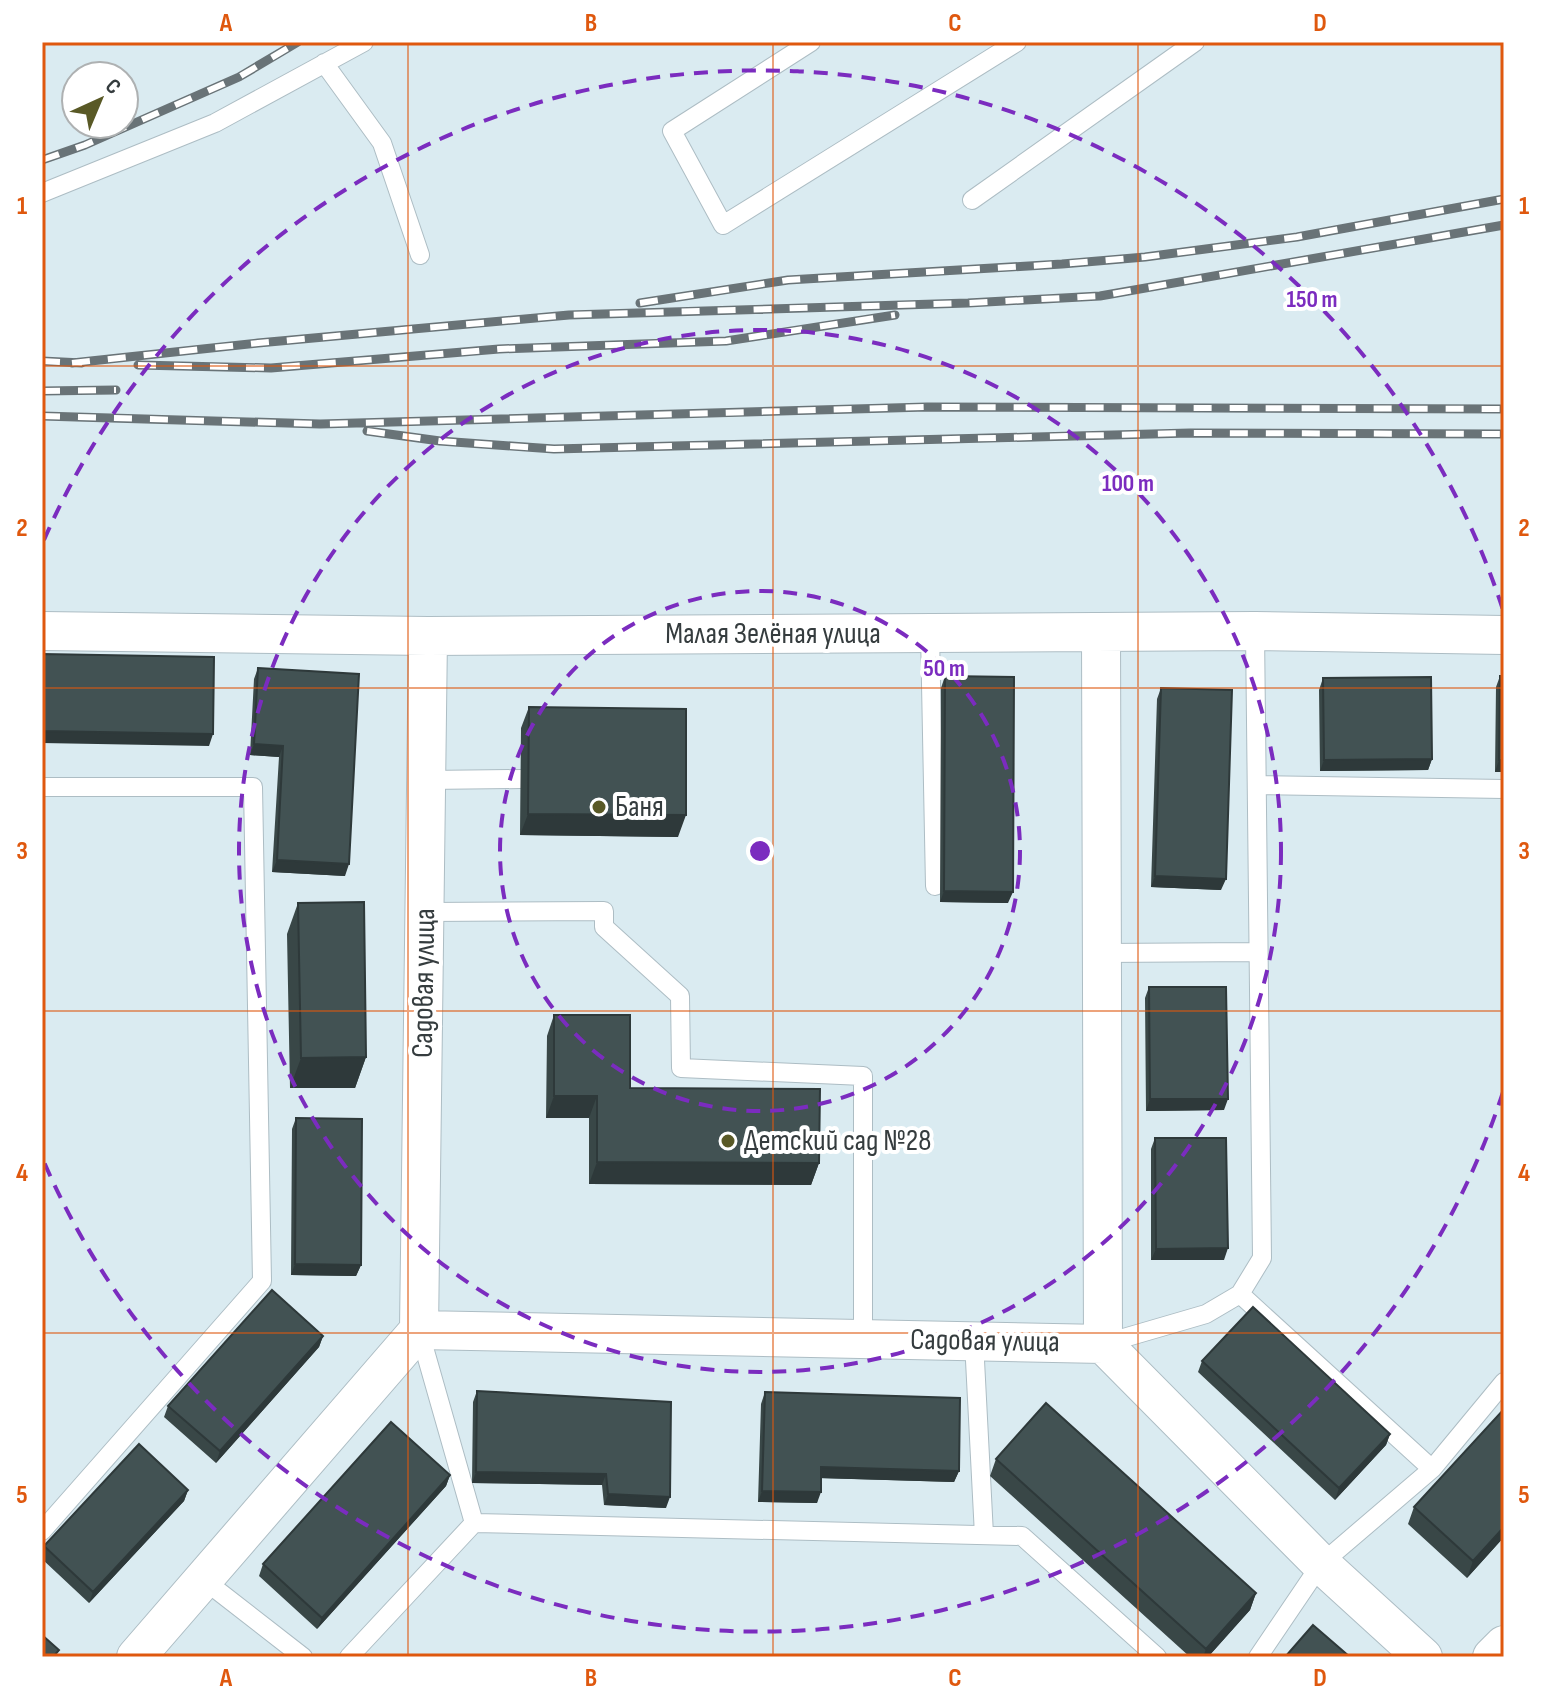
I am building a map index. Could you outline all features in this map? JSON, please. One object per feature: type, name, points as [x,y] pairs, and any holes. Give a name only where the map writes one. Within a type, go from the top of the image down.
[{"type":"street","name":"Малая Зелёная улица","points":[[42,631],[428,636],[1255,631],[1504,635]]},
{"type":"street","points":[[1101,632],[1103,1344]]},
{"type":"street","name":"Садовая улица","points":[[428,636],[419,1330],[1103,1344],[1321,1564],[1423,1657]]},
{"type":"street","points":[[136,1657],[419,1330]]},
{"type":"street","points":[[1492,1657],[1504,1645]]},
{"type":"lane","points":[[42,193],[215,123],[364,42]]},
{"type":"lane","points":[[811,42],[672,131],[723,225],[1017,42]]},
{"type":"lane","points":[[972,200],[1195,42]]},
{"type":"lane","points":[[324,63],[382,143],[420,255]]},
{"type":"lane","points":[[1103,1344],[1206,1314],[1240,1294],[1262,1258],[1255,631]]},
{"type":"lane","points":[[930,633],[935,886]]},
{"type":"lane","points":[[427,780],[521,779]]},
{"type":"lane","points":[[1257,785],[1504,789]]},
{"type":"lane","points":[[42,787],[253,787],[262,1281],[42,1531]]},
{"type":"lane","points":[[426,912],[604,911],[604,927],[680,996],[681,1068],[863,1076],[863,1339]]},
{"type":"lane","points":[[1102,953],[1258,952]]},
{"type":"lane","points":[[1240,1294],[1432,1469]]},
{"type":"lane","points":[[419,1330],[474,1523]]},
{"type":"lane","points":[[974,1341],[984,1535]]},
{"type":"lane","points":[[1258,1657],[1321,1564],[1432,1469],[1504,1382]]},
{"type":"lane","points":[[349,1657],[474,1523],[1022,1536],[1157,1657]]},
{"type":"lane","points":[[204,1580],[303,1657]]},
{"type":"building","points":[[42,654],[214,657],[213,734],[42,731]]},
{"type":"building","points":[[258,668],[359,674],[349,864],[277,860],[283,746],[254,744]]},
{"type":"building","points":[[945,676],[1014,677],[1013,892],[944,891]]},
{"type":"building","points":[[1500,676],[1504,676],[1504,760],[1499,760]]},
{"type":"building","points":[[1431,677],[1432,759],[1324,760],[1323,678]]},
{"type":"building","points":[[1161,688],[1232,690],[1226,879],[1155,876]]},
{"type":"building","name":"Баня","points":[[529,707],[686,709],[686,815],[528,814]]},
{"type":"building","points":[[364,902],[366,1057],[301,1058],[298,903]]},
{"type":"building","points":[[1149,987],[1226,987],[1228,1099],[1150,1099]]},
{"type":"building","points":[[554,1015],[630,1015],[630,1088],[820,1089],[819,1163],[597,1162],[597,1096],[554,1096]]},
{"type":"building","points":[[296,1118],[362,1119],[361,1265],[295,1264]]},
{"type":"building","points":[[1155,1138],[1226,1138],[1228,1248],[1156,1249]]},
{"type":"building","points":[[272,1290],[323,1336],[220,1451],[168,1406]]},
{"type":"building","points":[[1253,1307],[1390,1434],[1339,1488],[1202,1361]]},
{"type":"building","points":[[477,1391],[671,1402],[670,1497],[608,1494],[606,1474],[476,1472]]},
{"type":"building","points":[[765,1392],[960,1398],[959,1471],[821,1467],[821,1492],[762,1491]]},
{"type":"building","points":[[1046,1403],[1256,1593],[1206,1649],[996,1459]]},
{"type":"building","points":[[1504,1409],[1504,1527],[1473,1561],[1414,1507]]},
{"type":"building","points":[[391,1422],[450,1475],[322,1618],[263,1564]]},
{"type":"building","points":[[139,1444],[188,1490],[93,1592],[44,1546]]},
{"type":"building","points":[[1313,1625],[1350,1657],[1285,1657]]},
{"type":"building","points":[[42,1635],[59,1650],[53,1657],[42,1657]]},
{"type":"railway","points":[[42,160],[85,145],[239,77],[298,42]]},
{"type":"railway","points":[[640,303],[788,280],[1145,257],[1297,237],[1504,199]]},
{"type":"railway","points":[[72,363],[569,315],[1100,296],[1504,225]]},
{"type":"railway","points":[[138,365],[271,368],[499,349],[726,341],[895,315]]},
{"type":"railway","points":[[42,361],[82,363]]},
{"type":"railway","points":[[42,391],[116,390]]},
{"type":"railway","points":[[42,416],[320,424],[927,407],[1504,409]]},
{"type":"railway","points":[[367,431],[440,441],[554,449],[1190,433],[1504,434]]},
{"type":"place","name":"Баня","points":[[599,807]]},
{"type":"place","name":"Детский сад №28","points":[[728,1141]]}]
